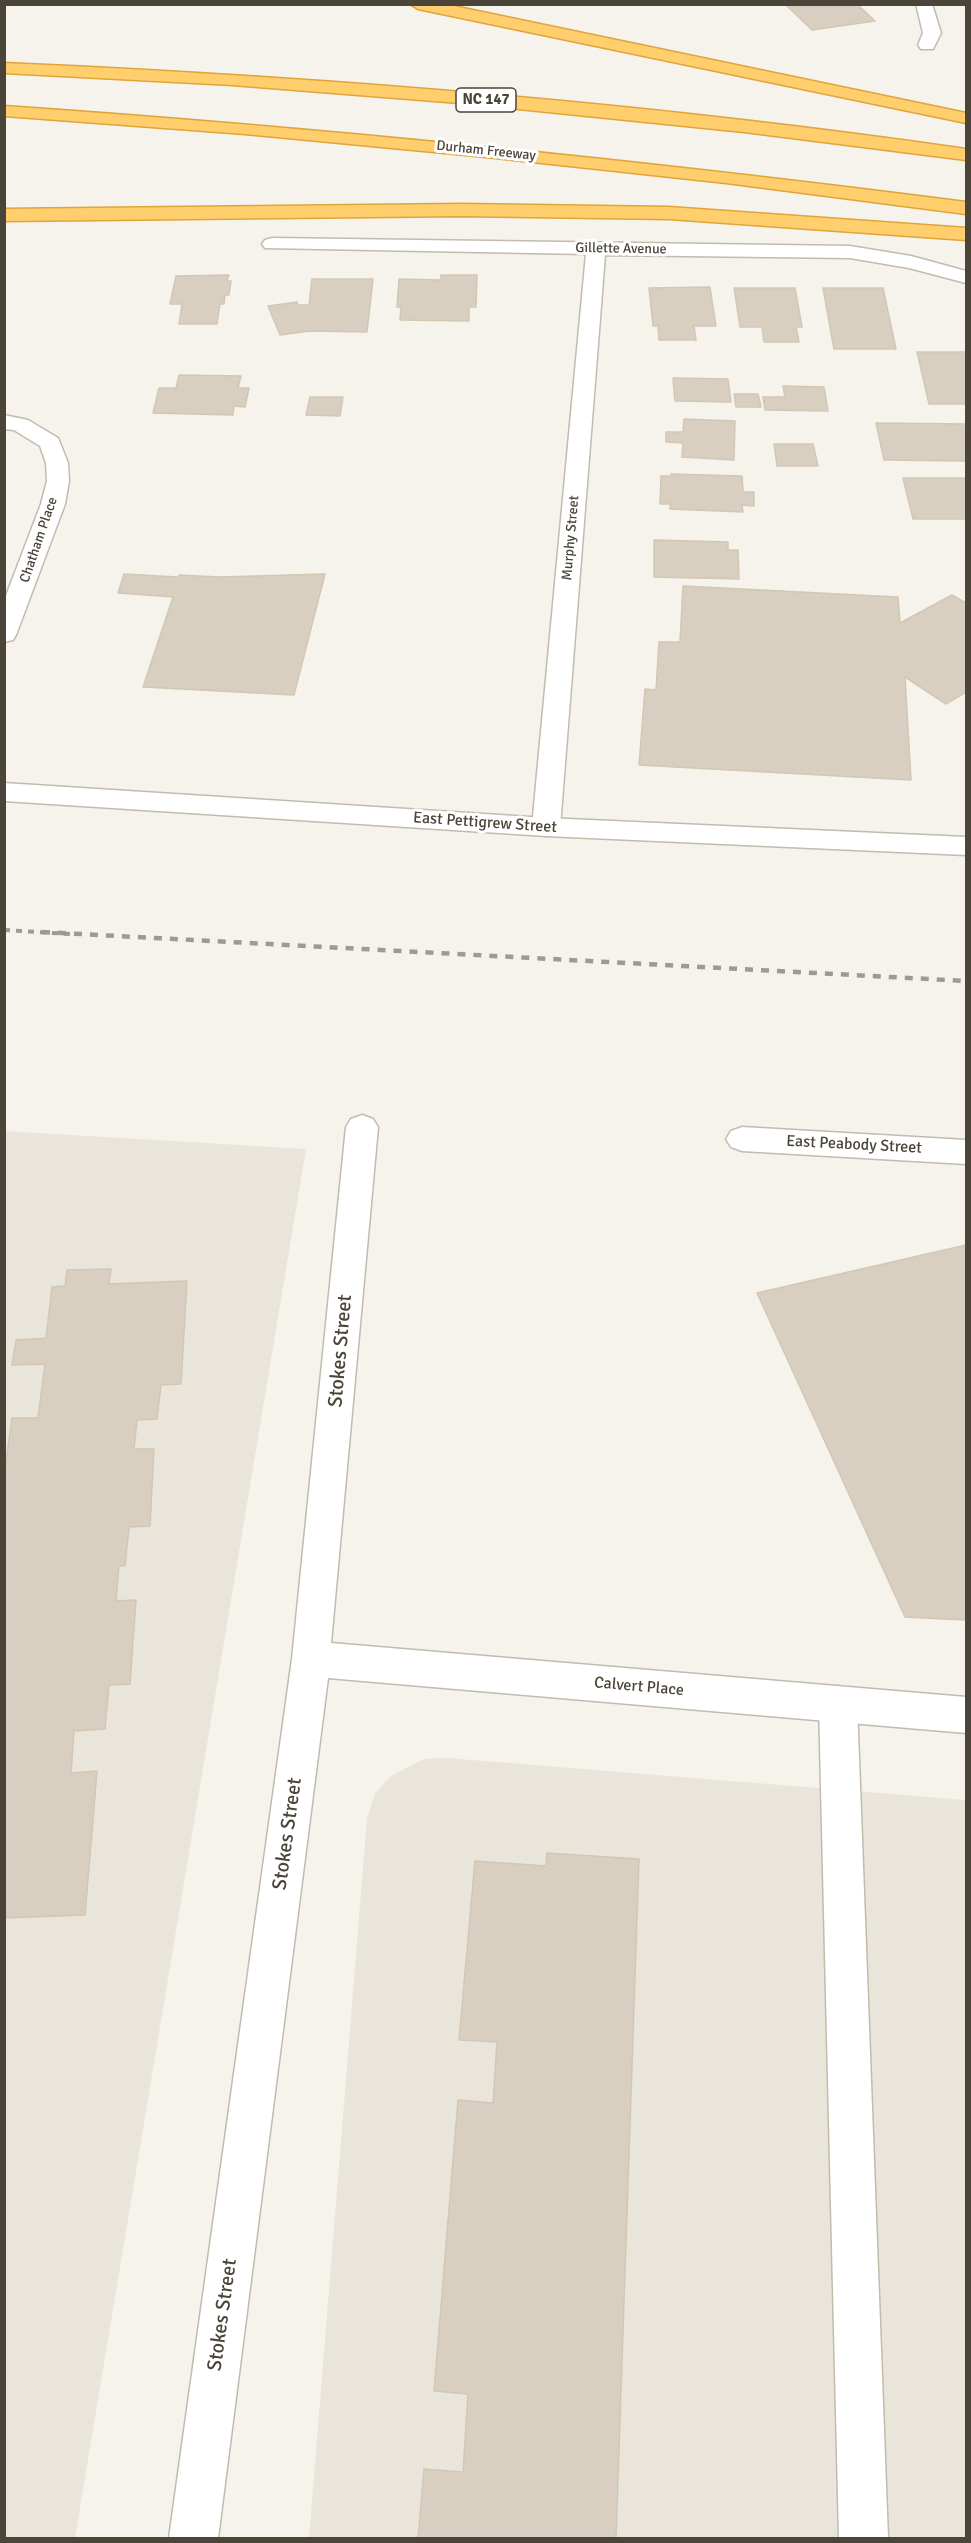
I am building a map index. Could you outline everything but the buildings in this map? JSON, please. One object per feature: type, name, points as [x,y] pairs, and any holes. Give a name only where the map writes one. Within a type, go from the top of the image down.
[{"type":"highway","points":[[418,4],[966,118]]},
{"type":"highway","name":"NC 147","points":[[4,68],[202,78],[525,104],[874,142],[966,155]]},
{"type":"highway","name":"Durham Freeway","points":[[4,111],[212,125],[395,141],[670,170],[966,207]]},
{"type":"highway","points":[[4,215],[461,210],[647,212],[804,221],[966,234]]},
{"type":"street","points":[[924,4],[932,33],[927,45]]},
{"type":"street","name":"Gillette Avenue","points":[[272,244],[850,252],[911,262],[966,277]]},
{"type":"street","name":"Murphy Street","points":[[546,827],[596,249]]},
{"type":"street","name":"Chatham Place","points":[[4,422],[20,425],[50,443],[58,472],[53,504],[4,635]]},
{"type":"street","name":"East Pettigrew Street","points":[[4,792],[546,827],[966,846]]},
{"type":"street","name":"Stokes Street","points":[[192,2538],[311,1659],[362,1127]]},
{"type":"street","name":"East Peabody Street","points":[[742,1139],[966,1152]]},
{"type":"street","name":"Calvert Place","points":[[311,1659],[966,1715]]},
{"type":"street","points":[[838,1704],[864,2538]]},
{"type":"shaded area","points":[[4,1131],[306,1149],[75,2538],[5,2538]]},
{"type":"shaded area","points":[[447,1758],[966,1800],[966,2538],[309,2538],[367,1818],[375,1794],[391,1776],[424,1759]]},
{"type":"railway","points":[[4,930],[70,934]]},
{"type":"railway","points":[[42,932],[966,981]]}]
